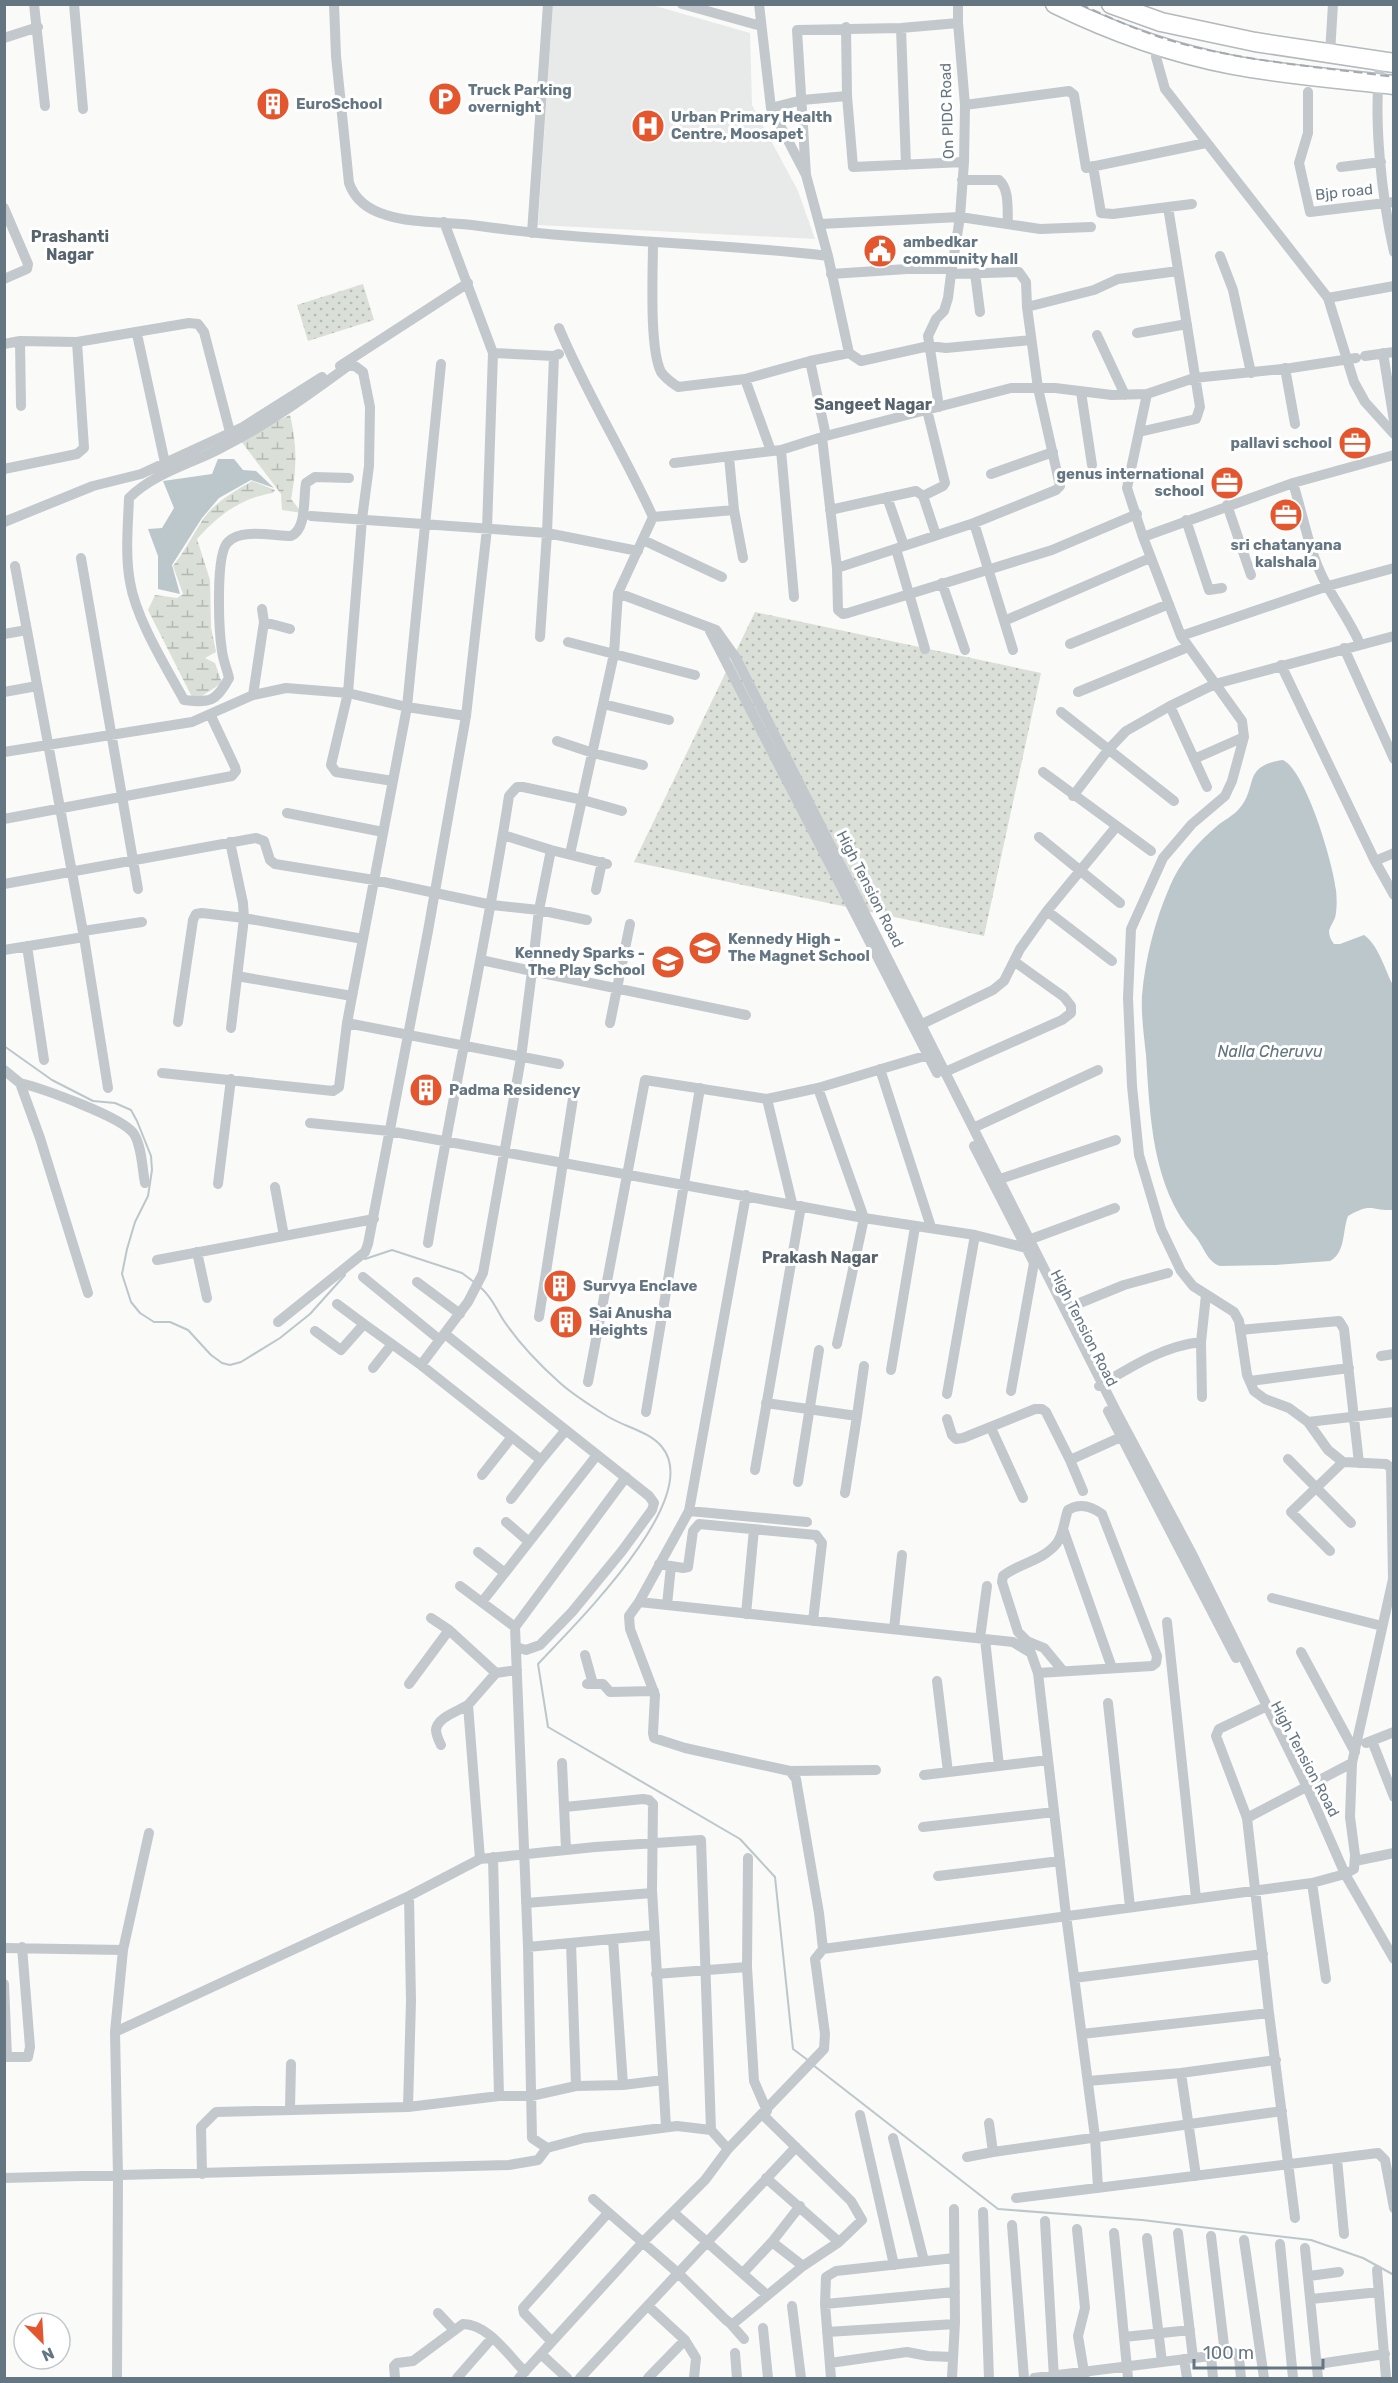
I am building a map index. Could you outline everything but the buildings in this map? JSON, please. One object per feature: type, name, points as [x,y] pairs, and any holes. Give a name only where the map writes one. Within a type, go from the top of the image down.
[{"type":"highway","points":[[1055,4],[1096,24],[1157,46],[1252,68],[1385,84]]},
{"type":"highway","points":[[1111,4],[1161,22],[1255,42],[1387,62]]},
{"type":"street","points":[[34,4],[45,106]]},
{"type":"street","points":[[74,4],[83,109]]},
{"type":"street","points":[[334,4],[342,120],[352,191],[359,200],[387,216],[532,233],[828,256]]},
{"type":"street","points":[[532,233],[548,4]]},
{"type":"street","points":[[682,4],[761,26]]},
{"type":"street","points":[[759,4],[771,108],[806,175],[828,256],[849,353],[861,361],[929,346],[946,348],[1031,339]]},
{"type":"street","name":"On PIDC Road","points":[[929,346],[930,329],[944,311],[948,298],[960,217],[965,105],[958,4]]},
{"type":"street","points":[[1330,53],[1333,4]]},
{"type":"street","points":[[806,175],[797,30],[846,27],[901,28],[958,23]]},
{"type":"street","points":[[4,38],[38,27]]},
{"type":"street","points":[[846,27],[853,167],[964,162]]},
{"type":"street","points":[[901,28],[906,165]]},
{"type":"street","points":[[1157,46],[1156,57],[1165,89],[1328,298],[1356,358],[1354,382],[1365,402],[1394,434]]},
{"type":"street","points":[[1387,62],[1382,162],[1390,202],[1394,252]]},
{"type":"street","points":[[965,105],[1069,91],[1074,94],[1086,168],[1206,143]]},
{"type":"street","name":"Bjp road","points":[[1308,92],[1308,133],[1299,163],[1310,212],[1390,202]]},
{"type":"street","points":[[771,108],[802,100],[848,96]]},
{"type":"street","points":[[1341,167],[1382,162]]},
{"type":"street","points":[[1093,166],[1101,213],[1113,214],[1192,204]]},
{"type":"street","points":[[962,180],[999,180],[1002,182],[1006,194],[1008,224]]},
{"type":"street","points":[[1139,432],[1196,419],[1200,407],[1168,207]]},
{"type":"street","points":[[4,208],[28,264],[27,269],[23,272],[4,279]]},
{"type":"street","points":[[820,224],[960,217],[1040,229],[1091,227]]},
{"type":"street","points":[[278,1322],[365,1252],[374,1219],[409,1035],[466,716],[487,530],[494,353],[444,222]]},
{"type":"street","points":[[653,242],[655,346],[660,369],[666,380],[678,387],[745,380],[810,361],[849,353]]},
{"type":"street","points":[[1220,256],[1233,290],[1251,373]]},
{"type":"street","points":[[831,274],[907,269],[975,273],[1019,272],[1026,282],[1027,307],[1038,388],[1060,481],[1060,486],[1056,490],[974,523],[837,568]]},
{"type":"street","points":[[1027,307],[1094,290],[1118,279],[1178,271]]},
{"type":"street","points":[[975,273],[980,312]]},
{"type":"street","points":[[4,522],[93,486],[141,474],[230,432],[366,350],[468,283]]},
{"type":"street","points":[[1328,298],[1394,286]]},
{"type":"street","points":[[4,344],[20,341],[77,342],[189,323],[198,324],[204,332],[230,432]]},
{"type":"street","points":[[1137,333],[1187,324]]},
{"type":"street","points":[[559,328],[567,351],[622,456],[634,474],[653,517],[618,593],[614,654],[570,854]]},
{"type":"street","points":[[137,333],[165,463]]},
{"type":"street","points":[[1097,335],[1125,395]]},
{"type":"street","points":[[20,341],[21,405]]},
{"type":"street","points":[[4,469],[77,454],[84,448],[77,342]]},
{"type":"street","points":[[929,346],[939,407]]},
{"type":"street","points":[[494,353],[554,356],[567,351]]},
{"type":"street","points":[[674,463],[776,450],[1011,388],[1055,388],[1125,395],[1147,394],[1194,378],[1285,369],[1388,352],[1394,421]]},
{"type":"street","points":[[540,637],[547,533],[554,356]]},
{"type":"street","points":[[810,361],[824,437],[837,568],[838,610],[843,614],[1052,550],[1137,514]]},
{"type":"street","points":[[162,1073],[336,1090],[407,707],[441,364]]},
{"type":"street","points":[[349,478],[315,477],[306,483],[301,526],[295,534],[291,536],[241,535],[227,542],[220,566],[219,618],[222,652],[229,678],[220,696],[205,702],[184,700],[139,613],[130,582],[127,544],[129,498],[140,487],[220,449],[277,417],[348,366],[355,366],[363,372],[370,407],[369,466],[362,519],[348,693],[331,765],[336,772],[393,781]]},
{"type":"street","points":[[1285,369],[1295,424]]},
{"type":"street","points":[[745,380],[776,450],[794,597]]},
{"type":"street","points":[[1081,392],[1092,465]]},
{"type":"street","points":[[395,2379],[394,2366],[397,2363],[413,2361],[435,2346],[453,2329],[463,2324],[476,2325],[492,2338],[522,2375],[642,2243],[705,2180],[728,2149],[819,2057],[824,2049],[825,2034],[815,1959],[823,1949],[1312,1883],[1345,1874],[1354,1869],[1350,1816],[1352,1763],[1393,1579],[1390,1468],[1386,1464],[1343,1462],[1328,1450],[1308,1422],[1289,1408],[1254,1392],[1243,1358],[1239,1321],[1234,1312],[1193,1286],[1181,1271],[1161,1229],[1139,1155],[1132,1086],[1128,998],[1131,929],[1163,858],[1192,824],[1225,796],[1232,781],[1244,737],[1242,721],[1181,636],[1150,558],[1127,488],[1147,394]]},
{"type":"street","points":[[923,496],[945,483],[927,410]]},
{"type":"street","points":[[991,474],[1053,452]]},
{"type":"street","points":[[1143,537],[1293,483],[1394,455]]},
{"type":"street","points":[[729,457],[734,510],[743,558]]},
{"type":"street","points":[[1293,483],[1316,560],[1339,609],[1347,616],[1360,644]]},
{"type":"street","points":[[830,510],[916,491],[923,496],[936,535]]},
{"type":"street","points":[[887,497],[909,593],[925,649]]},
{"type":"street","points":[[1227,505],[1251,575]]},
{"type":"street","points":[[653,517],[734,510]]},
{"type":"street","points":[[311,516],[547,533],[638,551]]},
{"type":"street","points":[[1186,520],[1209,590],[1222,588]]},
{"type":"street","points":[[974,523],[1013,650]]},
{"type":"street","points":[[643,540],[722,577]]},
{"type":"street","points":[[81,558],[138,890]]},
{"type":"street","points":[[1004,621],[1150,558]]},
{"type":"street","points":[[15,566],[84,934],[108,1088]]},
{"type":"street","points":[[1181,636],[1328,586],[1394,568]]},
{"type":"street","points":[[942,583],[965,650]]},
{"type":"street","name":"High Tension Road","points":[[618,593],[706,626],[717,642],[868,927],[928,1055],[1026,1243],[1065,1309],[1100,1385],[1120,1437],[1261,1709],[1323,1822],[1324,1830],[1345,1874],[1394,1959]]},
{"type":"street","points":[[1070,644],[1169,604]]},
{"type":"street","points":[[253,695],[264,622],[262,609]]},
{"type":"street","points":[[264,622],[290,628]]},
{"type":"street","points":[[4,634],[27,630]]},
{"type":"street","points":[[1073,796],[1108,750],[1126,731],[1170,706],[1215,684],[1394,636]]},
{"type":"street","points":[[568,642],[695,675]]},
{"type":"street","points":[[1078,692],[1188,647]]},
{"type":"street","points":[[1344,648],[1394,759]]},
{"type":"street","points":[[1281,665],[1375,861],[1394,895]]},
{"type":"street","points":[[4,692],[37,686]]},
{"type":"street","points":[[4,752],[192,722],[253,695],[286,688],[348,693],[407,707],[466,716]]},
{"type":"street","points":[[603,704],[669,720]]},
{"type":"street","points":[[1170,706],[1207,787]]},
{"type":"street","points":[[1061,712],[1173,801]]},
{"type":"street","points":[[4,819],[123,798],[235,774],[236,767],[210,714]]},
{"type":"street","points":[[1194,759],[1244,737]]},
{"type":"street","points":[[557,741],[593,753],[643,765]]},
{"type":"street","points":[[1043,772],[1151,851]]},
{"type":"street","points":[[428,1244],[444,1142],[492,904],[509,796],[517,787],[583,800],[622,811]]},
{"type":"street","points":[[287,813],[384,832]]},
{"type":"street","points":[[921,1024],[993,990],[1004,981],[1020,949],[1047,911],[1116,827]]},
{"type":"street","points":[[503,836],[605,863],[596,891]]},
{"type":"street","points":[[1039,837],[1120,903]]},
{"type":"street","points":[[4,884],[230,842],[261,839],[266,844],[270,860],[275,864],[587,920]]},
{"type":"street","points":[[230,842],[244,918],[231,1028]]},
{"type":"street","points":[[421,1365],[460,1314],[483,1273],[521,1058],[539,910],[551,850]]},
{"type":"street","points":[[1375,861],[1394,853]]},
{"type":"street","points":[[1047,911],[1112,961]]},
{"type":"street","points":[[178,1022],[193,920],[196,914],[244,918],[363,939]]},
{"type":"street","points":[[4,950],[142,922]]},
{"type":"street","points":[[610,1023],[630,924]]},
{"type":"street","points":[[27,946],[44,1060]]},
{"type":"street","name":"High Tension Road","points":[[882,955],[921,1024],[1000,1179],[1034,1263],[1191,1552],[1304,1788]]},
{"type":"street","points":[[481,960],[746,1015]]},
{"type":"street","points":[[945,1072],[1062,1020],[1071,1013],[1071,1006],[1064,997],[1015,962]]},
{"type":"street","points":[[237,976],[352,996]]},
{"type":"street","points":[[347,1023],[559,1064]]},
{"type":"street","points":[[588,1382],[645,1080],[767,1099],[818,1088],[928,1055]]},
{"type":"street","points":[[880,1069],[931,1227]]},
{"type":"street","points":[[4,1070],[20,1083],[46,1090],[129,1128],[137,1141],[145,1183]]},
{"type":"street","points":[[973,1128],[1098,1070]]},
{"type":"street","points":[[218,1184],[231,1079]]},
{"type":"street","points":[[20,1083],[88,1293]]},
{"type":"street","points":[[646,1412],[700,1088]]},
{"type":"street","points":[[818,1088],[864,1218],[837,1344]]},
{"type":"street","points":[[538,1317],[574,1092]]},
{"type":"street","points":[[755,1470],[796,1205],[767,1099]]},
{"type":"street","points":[[310,1123],[389,1131],[915,1227],[931,1227],[1026,1243],[1115,1208]]},
{"type":"street","points":[[1000,1179],[1116,1140]]},
{"type":"street","points":[[275,1188],[284,1236]]},
{"type":"street","points":[[746,1195],[689,1511],[665,1565],[629,1616],[630,1629],[654,1691],[656,1705],[652,1733],[654,1738],[685,1748],[790,1771],[876,1770]]},
{"type":"street","points":[[157,1260],[374,1219]]},
{"type":"street","points":[[891,1370],[915,1227]]},
{"type":"street","points":[[947,1394],[975,1235]]},
{"type":"street","points":[[197,1252],[207,1298]]},
{"type":"street","points":[[1011,1391],[1034,1263]]},
{"type":"street","points":[[1065,1309],[1124,1285],[1168,1273]]},
{"type":"street","points":[[363,1277],[626,1477],[654,1503],[652,1510],[622,1551],[572,1612],[540,1645],[532,1649],[516,1647]]},
{"type":"street","points":[[417,1282],[460,1314]]},
{"type":"street","points":[[1202,1397],[1201,1342],[1206,1295]]},
{"type":"street","points":[[337,1304],[421,1365],[541,1460]]},
{"type":"street","points":[[1240,1330],[1339,1321],[1344,1329],[1359,1464]]},
{"type":"street","points":[[315,1331],[341,1350],[364,1324]]},
{"type":"street","points":[[1100,1385],[1164,1350],[1181,1344],[1201,1342]]},
{"type":"street","points":[[374,1368],[392,1344]]},
{"type":"street","points":[[798,1482],[819,1350]]},
{"type":"street","points":[[1381,1356],[1394,1354]]},
{"type":"street","points":[[844,1493],[864,1366]]},
{"type":"street","points":[[1250,1381],[1349,1368]]},
{"type":"street","points":[[766,1402],[856,1416]]},
{"type":"street","points":[[947,1419],[952,1435],[956,1438],[991,1428],[1035,1409],[1042,1409],[1046,1412],[1071,1460],[1083,1491]]},
{"type":"street","points":[[1308,1422],[1394,1412]]},
{"type":"street","points":[[991,1428],[1023,1498]]},
{"type":"street","points":[[511,1499],[565,1431]]},
{"type":"street","points":[[1071,1460],[1120,1437]]},
{"type":"street","points":[[482,1475],[511,1438]]},
{"type":"street","points":[[482,1602],[597,1455]]},
{"type":"street","points":[[1288,1459],[1350,1523]]},
{"type":"street","points":[[1330,1551],[1291,1512],[1343,1462]]},
{"type":"street","points":[[547,2148],[532,2138],[528,1947],[515,1627],[626,1477]]},
{"type":"street","points":[[1038,1673],[1152,1666],[1156,1663],[1156,1656],[1102,1514],[1094,1508],[1074,1507],[1068,1510],[1057,1543],[1036,1560],[1007,1572],[1003,1576],[1002,1582],[1018,1632],[1027,1641],[1044,1648],[1062,1671]]},
{"type":"street","points":[[689,1511],[807,1522]]},
{"type":"street","points":[[506,1522],[529,1542]]},
{"type":"street","points":[[665,1565],[688,1567],[693,1531],[699,1524],[816,1535],[821,1539],[813,1621]]},
{"type":"street","points":[[746,1614],[754,1529]]},
{"type":"street","points":[[1063,1529],[1112,1668]]},
{"type":"street","points":[[477,1552],[505,1573]]},
{"type":"street","points":[[894,1629],[902,1555]]},
{"type":"street","points":[[665,1565],[667,1605]]},
{"type":"street","points":[[460,1586],[515,1627]]},
{"type":"street","points":[[987,1586],[982,1638],[999,1766]]},
{"type":"street","points":[[1272,1598],[1382,1626]]},
{"type":"street","points":[[639,1602],[1013,1642],[1031,1653],[1038,1673],[1095,2137],[1098,2188]]},
{"type":"street","points":[[431,1618],[449,1630],[496,1673]]},
{"type":"street","points":[[1167,1622],[1196,1898]]},
{"type":"street","points":[[409,1684],[449,1630]]},
{"type":"street","points":[[1301,1652],[1356,1750]]},
{"type":"street","points":[[585,1655],[590,1684],[603,1684],[610,1692],[654,1691]]},
{"type":"street","points":[[441,1745],[436,1731],[448,1716],[468,1705],[496,1673],[517,1670]]},
{"type":"street","points":[[937,1681],[948,1772]]},
{"type":"street","points":[[1108,1703],[1130,1907]]},
{"type":"street","points":[[468,1705],[480,1859]]},
{"type":"street","points":[[1261,1709],[1219,1729],[1216,1736],[1247,1818],[1295,2218]]},
{"type":"street","points":[[1356,1750],[1394,1732]]},
{"type":"street","points":[[1372,1741],[1394,1797]]},
{"type":"street","points":[[924,1775],[1048,1760]]},
{"type":"street","points":[[562,1763],[566,1849]]},
{"type":"street","points":[[1247,1818],[1352,1763]]},
{"type":"street","points":[[790,1771],[796,1779],[823,1949]]},
{"type":"street","points":[[565,1807],[649,1800],[653,1804],[652,1893],[666,2127]]},
{"type":"street","points":[[923,1827],[1054,1812]]},
{"type":"street","points":[[117,2379],[118,2176],[115,2032],[123,1950],[149,1833]]},
{"type":"street","points":[[115,2032],[409,1896],[480,1859],[566,1849],[701,1840],[711,2130],[728,2149]]},
{"type":"street","points":[[1355,1861],[1394,1853]]},
{"type":"street","points":[[493,1857],[499,2097]]},
{"type":"street","points":[[748,1858],[747,1967],[754,2081],[765,2113],[851,2201],[862,2220]]},
{"type":"street","points":[[938,1876],[1060,1861]]},
{"type":"street","points":[[1312,1883],[1326,1979]]},
{"type":"street","points":[[526,1903],[652,1893]]},
{"type":"street","points":[[408,2107],[411,2001],[409,1896]]},
{"type":"street","points":[[528,1947],[654,1935]]},
{"type":"street","points":[[613,1939],[623,2085]]},
{"type":"street","points":[[571,1943],[576,2086]]},
{"type":"street","points":[[4,1984],[6,2057],[28,2057],[30,2047],[22,1947]]},
{"type":"street","points":[[4,1948],[123,1950]]},
{"type":"street","points":[[1074,1977],[1263,1954]]},
{"type":"street","points":[[656,1974],[747,1967]]},
{"type":"street","points":[[1082,2034],[1269,2013]]},
{"type":"street","points":[[1088,2081],[1181,2073],[1275,2060]]},
{"type":"street","points":[[290,2109],[291,2064]]},
{"type":"street","points":[[1181,2073],[1196,2176]]},
{"type":"street","points":[[202,2174],[201,2127],[216,2112],[408,2107],[499,2097],[531,2096],[576,2086],[623,2085],[663,2080]]},
{"type":"street","points":[[967,2157],[1282,2111]]},
{"type":"street","points":[[860,2115],[894,2265]]},
{"type":"street","points":[[989,2123],[993,2152]]},
{"type":"street","points":[[4,2178],[509,2165],[538,2160],[547,2148],[584,2138],[666,2127],[711,2130]]},
{"type":"street","points":[[893,2138],[924,2261]]},
{"type":"street","points":[[580,2379],[796,2147]]},
{"type":"street","points":[[1016,2198],[1290,2166],[1378,2153],[1384,2157],[1394,2208]]},
{"type":"street","points":[[1337,2159],[1344,2234]]},
{"type":"street","points":[[766,2178],[839,2242]]},
{"type":"street","points":[[593,2199],[678,2273],[744,2339]]},
{"type":"street","points":[[743,2272],[772,2242],[800,2206]]},
{"type":"street","points":[[952,2379],[955,2324],[954,2209]]},
{"type":"street","points":[[983,2212],[989,2379]]},
{"type":"street","points":[[552,2342],[524,2313],[523,2308],[608,2213]]},
{"type":"street","points":[[674,2213],[767,2295]]},
{"type":"street","points":[[730,2324],[740,2319],[802,2266],[839,2242],[862,2220],[882,2215]]},
{"type":"street","points":[[1045,2221],[1054,2377]]},
{"type":"street","points":[[1012,2225],[1024,2379]]},
{"type":"street","points":[[1077,2229],[1085,2308],[1078,2336],[1085,2375]]},
{"type":"street","points":[[1114,2233],[1128,2379]]},
{"type":"street","points":[[1178,2233],[1190,2330],[1187,2379]]},
{"type":"street","points":[[1211,2236],[1225,2354]]},
{"type":"street","points":[[1147,2238],[1162,2362]]},
{"type":"street","points":[[1244,2240],[1264,2379]]},
{"type":"street","points":[[772,2242],[802,2266]]},
{"type":"street","points":[[1280,2244],[1293,2379]]},
{"type":"street","points":[[1305,2248],[1318,2379]]},
{"type":"street","points":[[831,2379],[825,2304],[826,2277],[829,2274],[836,2271],[954,2258]]},
{"type":"street","points":[[1377,2270],[1386,2379]]},
{"type":"street","points":[[1309,2276],[1338,2272]]},
{"type":"street","points":[[825,2304],[955,2292]]},
{"type":"street","points":[[1311,2299],[1379,2292]]},
{"type":"street","points":[[648,2306],[685,2340],[696,2358],[694,2379]]},
{"type":"street","points":[[792,2306],[801,2379]]},
{"type":"street","points":[[438,2313],[453,2329]]},
{"type":"street","points":[[827,2332],[955,2324]]},
{"type":"street","points":[[763,2328],[768,2379]]},
{"type":"street","points":[[1124,2337],[1190,2330]]},
{"type":"street","points":[[457,2379],[492,2338]]},
{"type":"street","points":[[648,2379],[685,2340]]},
{"type":"street","points":[[830,2363],[907,2352],[952,2357]]},
{"type":"street","points":[[735,2353],[737,2379]]},
{"type":"street","points":[[541,2354],[567,2379]]},
{"type":"street","points":[[1034,2379],[1085,2375],[1127,2366],[1225,2354],[1237,2354],[1241,2379]]},
{"type":"street","points":[[1318,2364],[1385,2354]]},
{"type":"street","points":[[1211,2355],[1214,2379]]},
{"type":"shaded area","points":[[553,5],[652,5],[750,33],[752,105],[798,191],[815,239],[538,225]]},
{"type":"green space","points":[[363,284],[374,320],[308,341],[297,305]]},
{"type":"green space","points":[[290,415],[295,457],[291,499],[302,513],[282,510],[281,494],[241,441],[255,431]]},
{"type":"green space","points":[[252,481],[275,490],[273,493],[240,503],[214,522],[197,539],[210,580],[211,627],[216,652],[205,658],[215,663],[222,683],[194,701],[148,610],[155,595],[177,598],[183,594],[173,566],[209,512],[226,497]]},
{"type":"green space","points":[[755,612],[1041,673],[984,936],[634,862]]},
{"type":"water","points":[[218,459],[234,459],[243,470],[256,471],[274,488],[251,480],[219,498],[202,518],[172,565],[180,594],[158,589],[158,556],[148,529],[162,528],[174,508],[163,481],[212,474]]},
{"type":"water","name":"Nalla Cheruvu","points":[[1283,760],[1301,781],[1317,819],[1330,860],[1337,901],[1335,918],[1329,935],[1334,944],[1340,944],[1364,935],[1377,951],[1393,985],[1393,1210],[1367,1208],[1348,1216],[1339,1252],[1330,1261],[1220,1266],[1208,1257],[1180,1216],[1161,1173],[1149,1102],[1142,1011],[1143,982],[1155,926],[1179,869],[1203,839],[1239,809],[1245,801],[1256,772],[1270,763]]},
{"type":"waterway","points":[[4,1046],[52,1080],[93,1101],[115,1103],[131,1110],[137,1121],[151,1156],[152,1170],[148,1196],[135,1222],[122,1274],[131,1302],[140,1313],[154,1322],[170,1322],[188,1330],[211,1355],[222,1363],[230,1365],[241,1362],[280,1338],[310,1314],[345,1275]]},
{"type":"waterway","points":[[365,1259],[392,1250],[462,1273],[474,1282]]},
{"type":"waterway","points":[[481,1288],[516,1337],[552,1375],[570,1391],[601,1412],[657,1442],[662,1447],[670,1470],[666,1498],[651,1529],[604,1593],[538,1664],[548,1727],[740,1839],[775,1877],[793,2049],[809,2061]]},
{"type":"waterway","points":[[813,2065],[998,2209],[1142,2220],[1311,2240],[1363,2258],[1394,2275]]},
{"type":"railway","points":[[1080,4],[1153,35],[1205,50],[1394,77]]},
{"type":"place","name":"Truck Parking overnight","points":[[445,99]]},
{"type":"place","name":"EuroSchool","points":[[273,104]]},
{"type":"place","name":"Urban Primary Health Centre, Moosapet","points":[[648,126]]},
{"type":"place","name":"ambedkar community hall","points":[[880,251]]},
{"type":"place","name":"pallavi school","points":[[1355,443]]},
{"type":"place","name":"genus international school","points":[[1227,483]]},
{"type":"place","name":"sri chatanyana kalshala","points":[[1286,515]]},
{"type":"place","name":"Kennedy High - The Magnet School","points":[[705,948]]},
{"type":"place","name":"Kennedy Sparks - The Play School","points":[[668,962]]},
{"type":"place","name":"Padma Residency","points":[[426,1090]]},
{"type":"place","name":"Survya Enclave","points":[[560,1286]]},
{"type":"place","name":"Sai Anusha Heights","points":[[566,1322]]},
{"type":"district","name":"Prashanti Nagar","points":[[70,245]]},
{"type":"district","name":"Sangeet Nagar","points":[[873,404]]},
{"type":"district","name":"Prakash Nagar","points":[[820,1257]]}]
